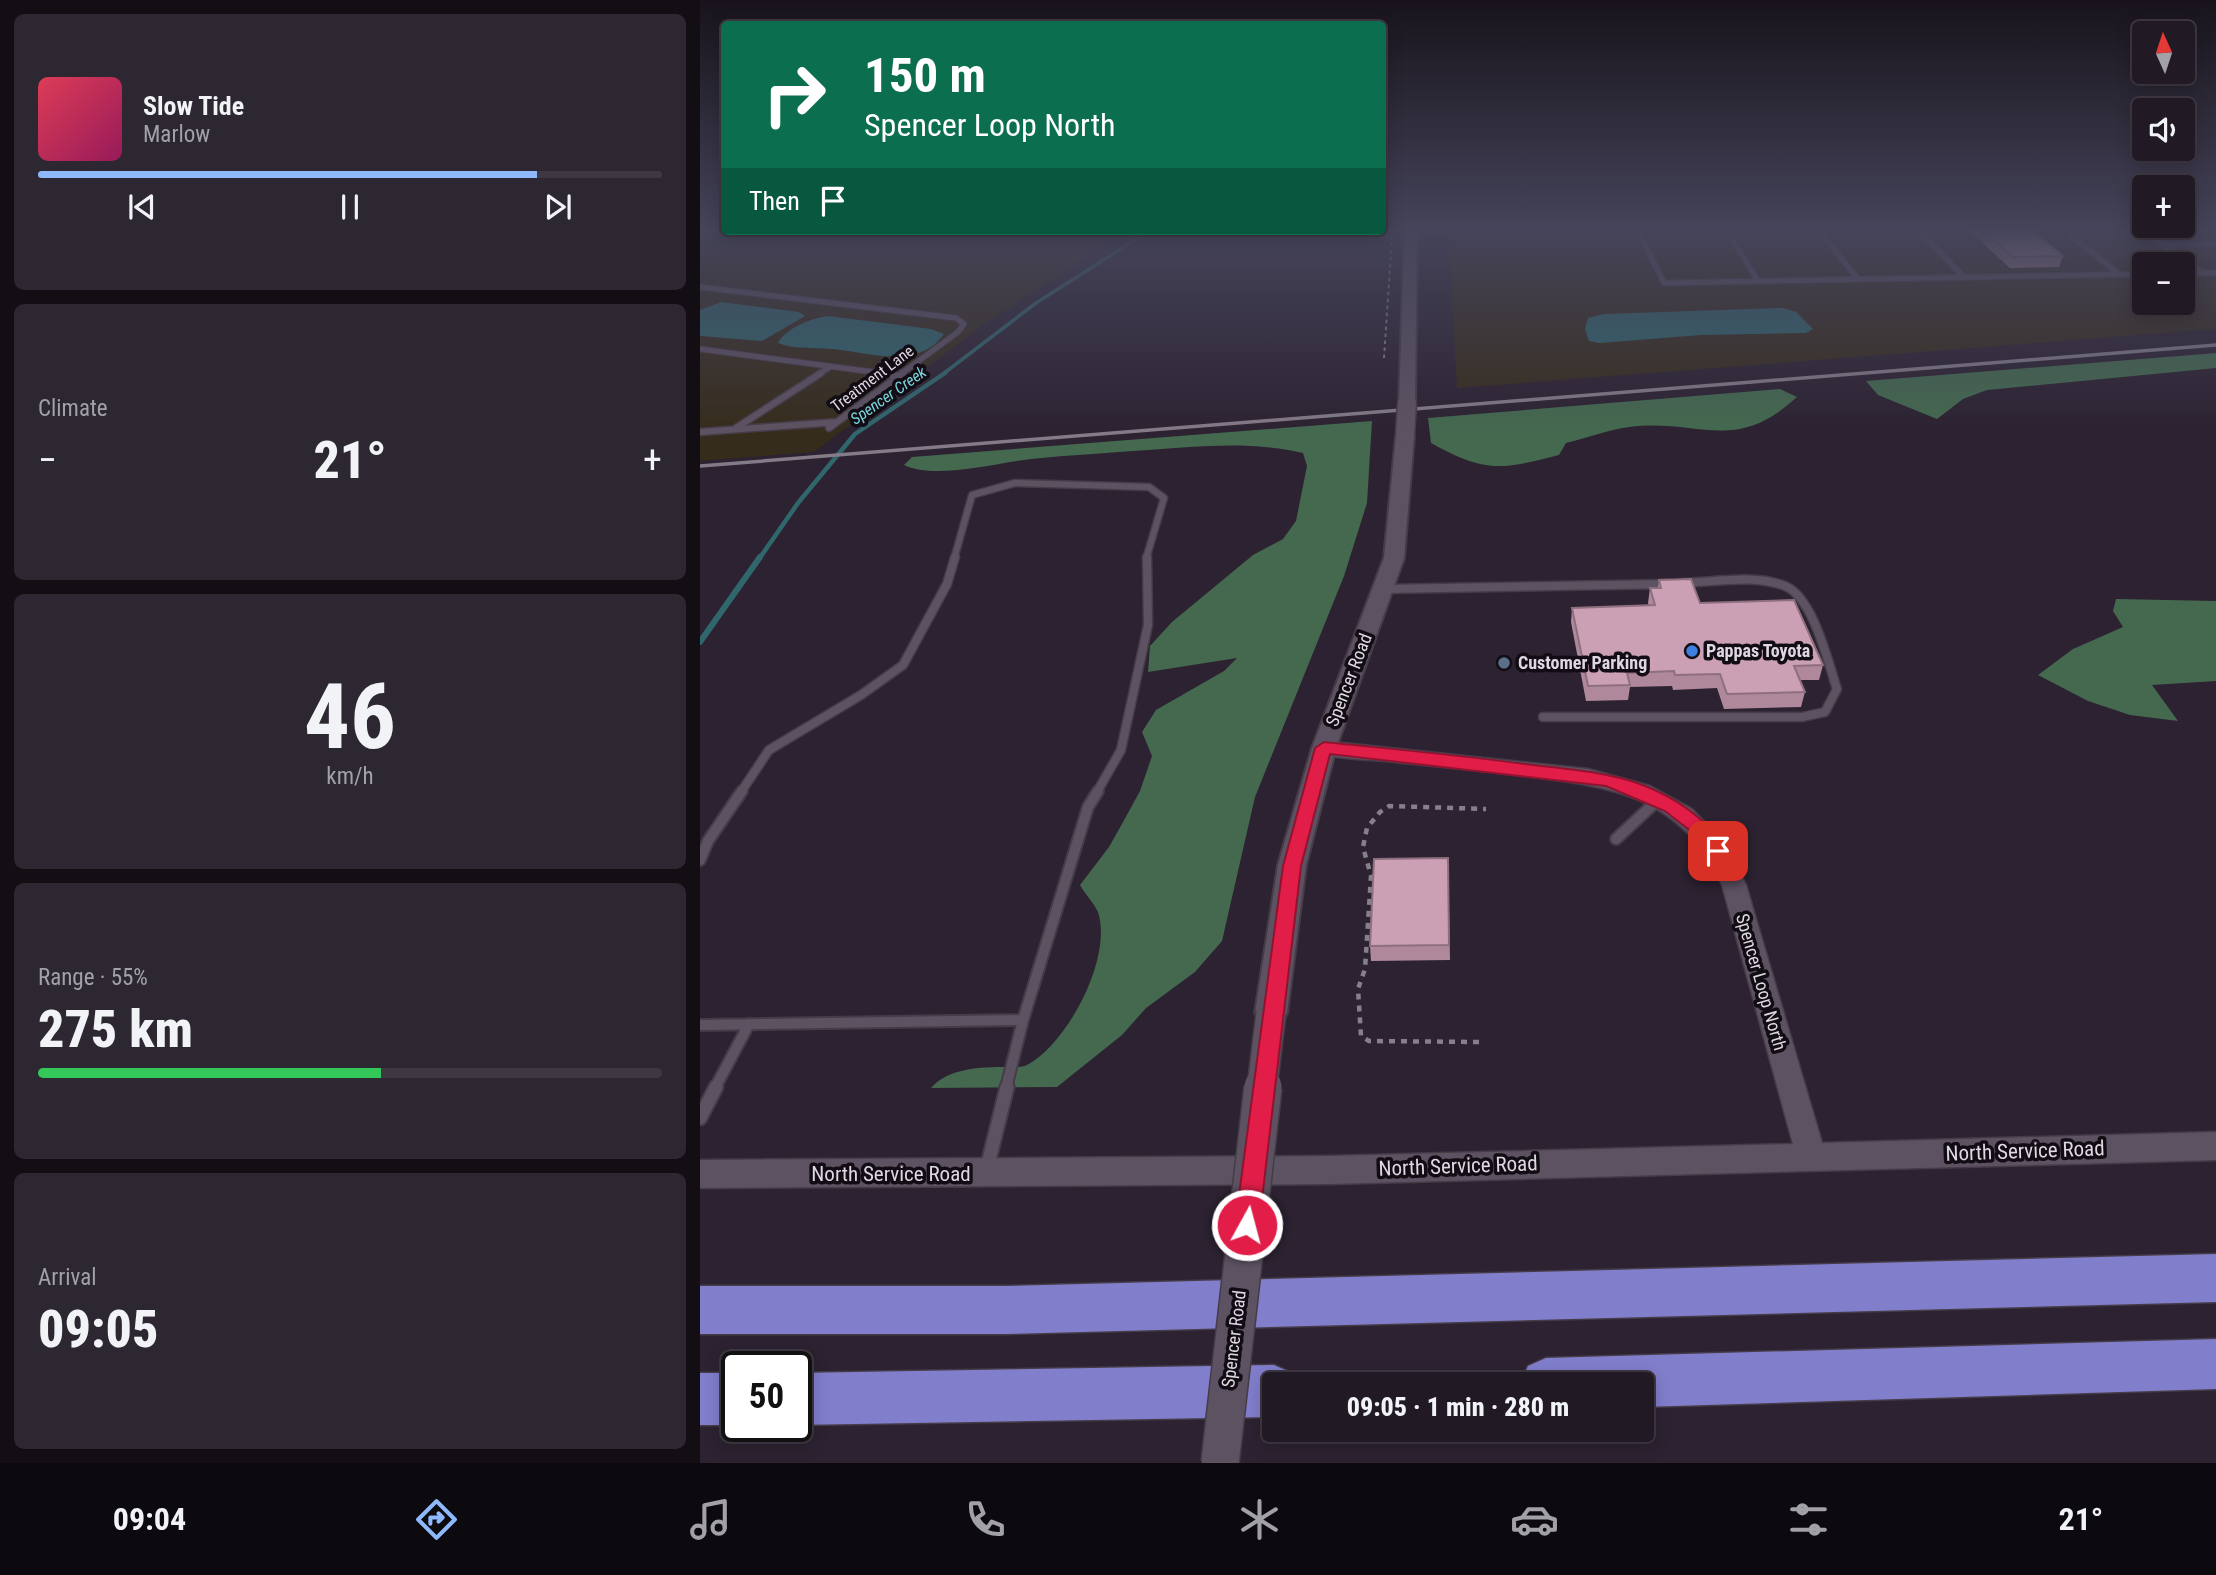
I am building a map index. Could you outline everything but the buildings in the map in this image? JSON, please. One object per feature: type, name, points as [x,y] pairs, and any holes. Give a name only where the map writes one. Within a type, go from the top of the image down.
[{"type":"highway","points":[[700,1310],[1006,1310],[2216,1278]]},
{"type":"highway","points":[[1654,1381],[2216,1364]]},
{"type":"highway","points":[[812,1399],[1262,1391]]},
{"type":"highway","points":[[700,1399],[721,1399]]},
{"type":"main road","name":"Spencer Road","points":[[1220,1463],[1271,1013],[1292,866],[1324,748],[1394,558],[1407,403],[1409,296]]},
{"type":"street","name":"Spencer Loop North","points":[[1324,748],[1567,773],[1607,780],[1659,799],[1703,832],[1727,868],[1811,1156]]},
{"type":"street","name":"North Service Road","points":[[700,1174],[1330,1170],[2216,1146]]},
{"type":"lane","name":"Treatment Lane","points":[[772,296],[956,318],[964,324],[958,332],[829,428]]},
{"type":"lane","points":[[700,349],[899,376]]},
{"type":"lane","points":[[735,429],[830,367]]},
{"type":"lane","points":[[700,432],[837,422]]},
{"type":"lane","points":[[700,860],[708,841],[769,750],[861,695],[903,665],[947,584],[972,495],[1014,483],[1149,487],[1164,498],[1145,562],[1148,625],[1121,750],[1088,807],[1023,1020],[986,1173]]},
{"type":"lane","points":[[1384,589],[1747,582],[1787,586],[1802,597],[1837,689],[1825,712],[1802,716],[1543,717]]},
{"type":"lane","points":[[1616,839],[1659,799]]},
{"type":"lane","points":[[700,1025],[1023,1020]]},
{"type":"lane","points":[[700,1118],[749,1024]]},
{"type":"path","points":[[1384,358],[1388,296]]},
{"type":"path","points":[[1479,1042],[1369,1041],[1360,1036],[1358,989],[1365,969],[1371,876],[1365,867],[1361,844],[1378,811],[1389,806],[1486,809]]},
{"type":"shaded area","points":[[700,296],[1027,296],[986,323],[814,452],[700,461]]},
{"type":"shaded area","points":[[1452,296],[2132,296],[2132,315],[2195,315],[2195,296],[2216,296],[2216,329],[1457,388]]},
{"type":"shaded area","points":[[721,302],[799,312],[805,316],[762,341],[700,336],[700,310]]},
{"type":"shaded area","points":[[1783,308],[1796,312],[1813,329],[1806,333],[1701,335],[1600,343],[1589,341],[1585,329],[1588,318],[1603,314]]},
{"type":"shaded area","points":[[828,316],[931,329],[944,334],[933,345],[906,356],[778,343],[786,333],[799,325]]},
{"type":"shaded area","points":[[2216,353],[2216,368],[1987,390],[1963,399],[1937,419],[1878,395],[1866,381]]},
{"type":"shaded area","points":[[1780,389],[1797,397],[1775,415],[1754,425],[1735,430],[1629,427],[1566,443],[1559,455],[1507,466],[1466,460],[1431,443],[1428,418]]},
{"type":"shaded area","points":[[1372,421],[1367,503],[1344,576],[1255,797],[1222,941],[1195,972],[1146,1008],[1122,1035],[1057,1087],[931,1088],[946,1076],[966,1070],[1027,1065],[1057,1039],[1071,1019],[1093,975],[1101,931],[1098,912],[1080,885],[1109,847],[1140,791],[1152,756],[1142,732],[1156,710],[1224,671],[1237,658],[1148,672],[1150,646],[1172,622],[1253,555],[1283,539],[1296,521],[1307,466],[1303,453],[1265,447],[1226,446],[1046,458],[948,471],[917,469],[904,465],[912,457]]},
{"type":"shaded area","points":[[2116,599],[2216,601],[2216,681],[2152,685],[2178,721],[2130,715],[2088,701],[2038,675],[2073,649],[2123,627],[2113,611]]},
{"type":"waterway","name":"Spencer Creek","points":[[943,374],[1047,296]]},
{"type":"waterway","name":"Spencer Creek","points":[[759,559],[798,503],[855,434],[945,373]]},
{"type":"waterway","name":"Spencer Creek","points":[[700,642],[760,557]]},
{"type":"railway","points":[[700,466],[2216,345]]},
{"type":"place","name":"Pappas Toyota","points":[[1692,651]]},
{"type":"place","name":"Customer Parking","points":[[1504,663]]},
{"type":"route","points":[[1247,1225],[1271,1013],[1292,866],[1324,748],[1567,773],[1607,780],[1637,789],[1683,814],[1703,832],[1718,851]]}]
